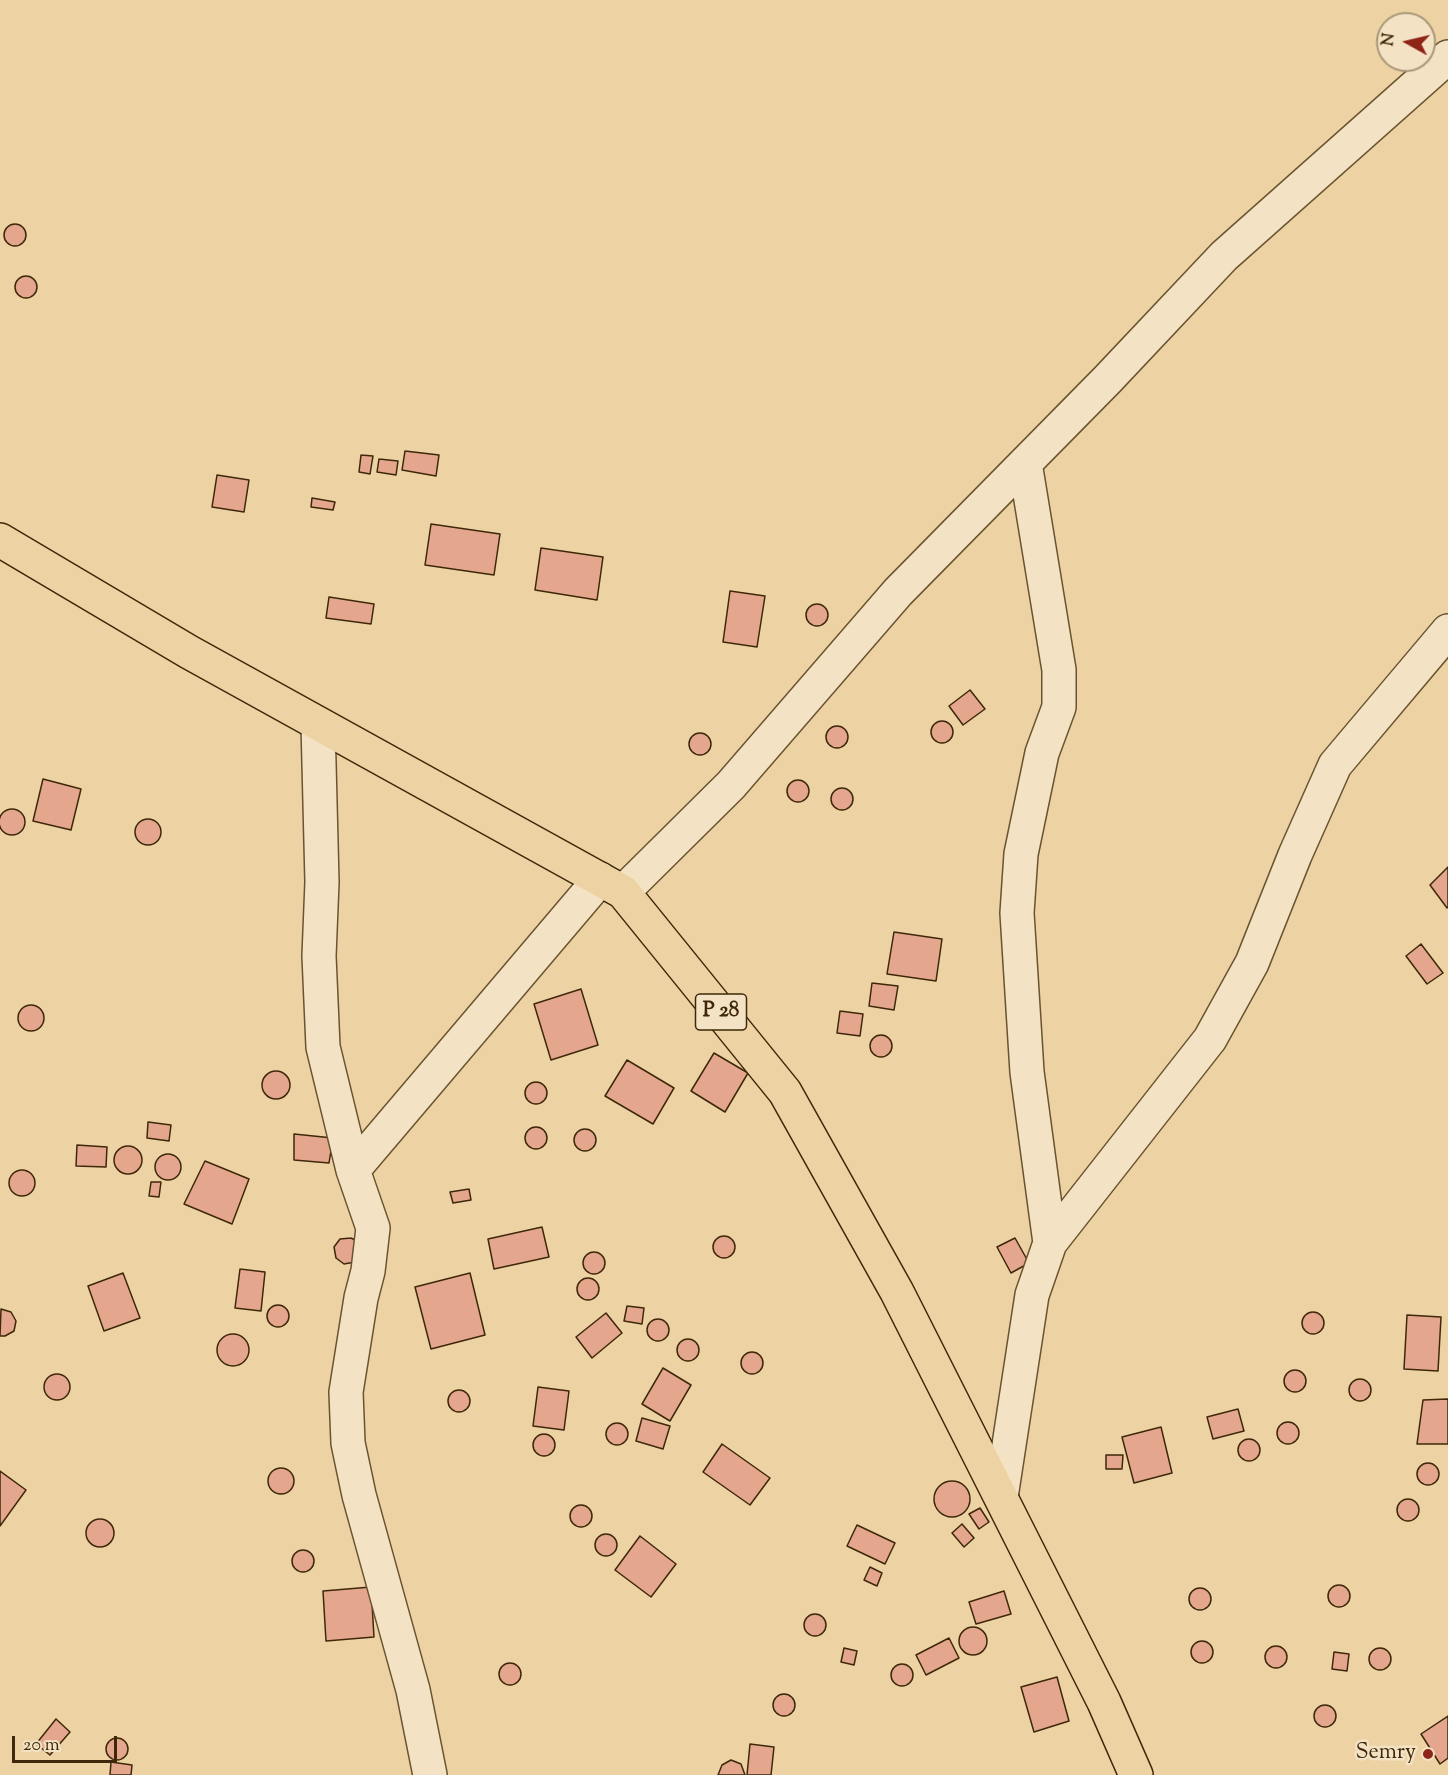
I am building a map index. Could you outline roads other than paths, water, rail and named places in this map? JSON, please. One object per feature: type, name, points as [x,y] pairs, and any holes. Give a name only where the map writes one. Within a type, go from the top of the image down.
[{"type":"main road","name":"P 28","points":[[0,540],[189,652],[611,886],[785,1092],[897,1292],[1104,1702],[1136,1775]]},
{"type":"street","points":[[353,1170],[611,886],[731,785],[898,592],[1224,256],[1448,57]]},
{"type":"street","points":[[1025,463],[1059,670],[1059,707],[1042,753],[1023,843],[1017,913],[1027,1072],[1050,1243]]},
{"type":"street","points":[[1001,1497],[1032,1295],[1050,1243],[1210,1040],[1252,963],[1295,855],[1335,765],[1448,631]]},
{"type":"street","points":[[318,724],[322,882],[319,956],[323,1047],[353,1170],[373,1228],[368,1271],[361,1298],[346,1392],[348,1443],[359,1495],[413,1690],[430,1775]]},
{"type":"place","name":"Semry","points":[[1428,1754]]}]
